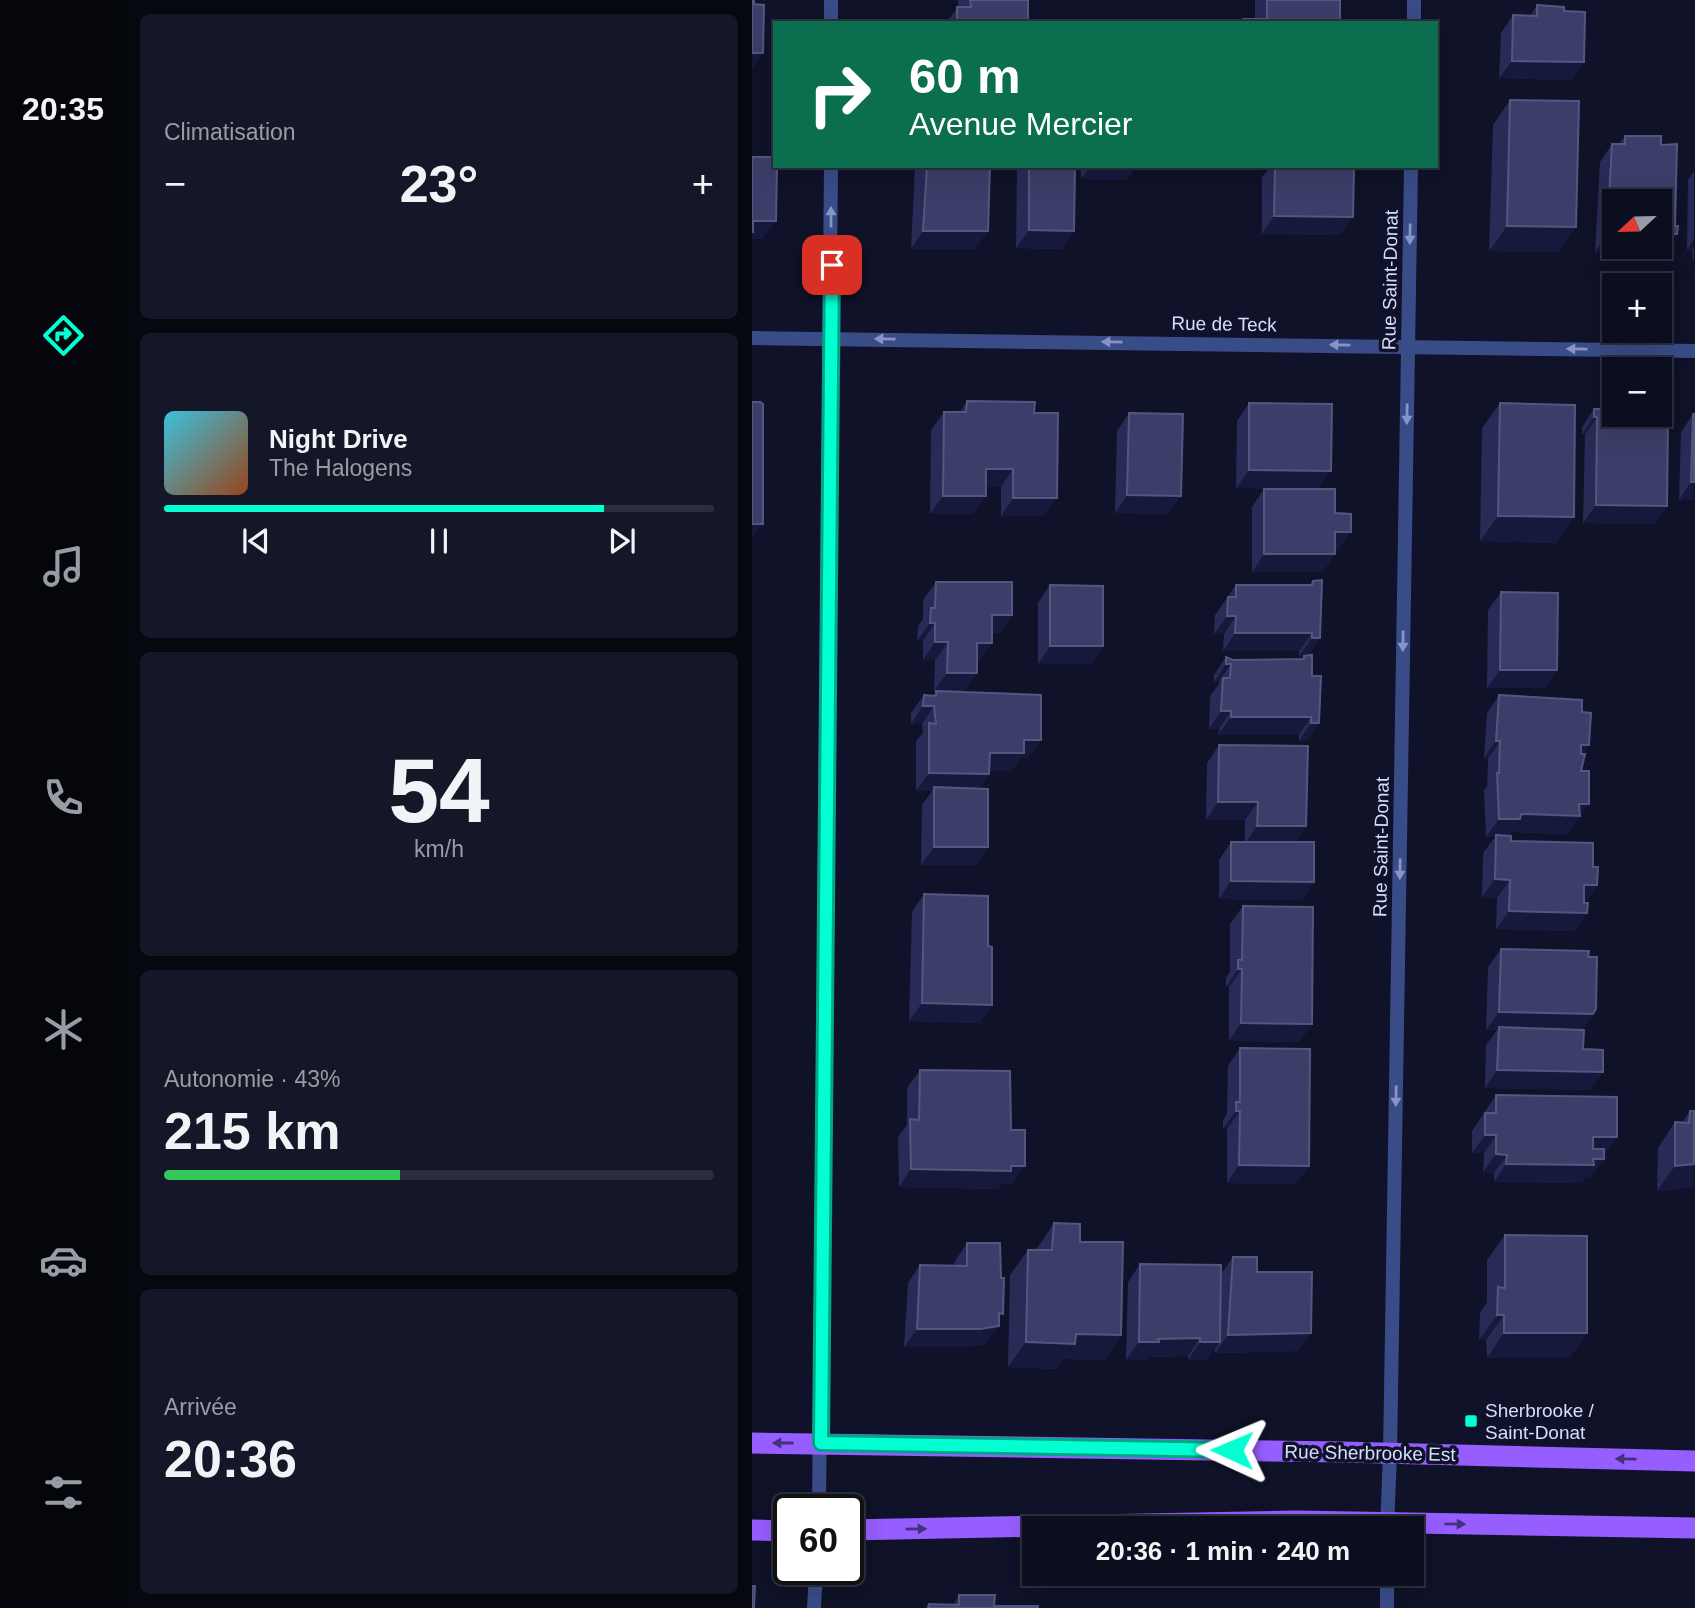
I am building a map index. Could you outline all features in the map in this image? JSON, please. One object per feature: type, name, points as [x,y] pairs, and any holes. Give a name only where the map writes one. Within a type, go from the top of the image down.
[{"type":"main road","name":"Rue Sherbrooke Est","points":[[752,1443],[1695,1461]]},
{"type":"main road","points":[[1424,1525],[1695,1528]]},
{"type":"main road","points":[[864,1530],[1022,1527]]},
{"type":"main road","points":[[752,1530],[773,1531]]},
{"type":"street","points":[[831,0],[831,21]]},
{"type":"street","points":[[1414,0],[1414,21]]},
{"type":"street","points":[[819,1494],[832,338],[831,168]]},
{"type":"street","name":"Rue Saint-Donat","points":[[1387,1516],[1411,168]]},
{"type":"street","name":"Rue de Teck","points":[[752,338],[1695,351]]},
{"type":"street","points":[[814,1608],[815,1585]]},
{"type":"street","points":[[1387,1586],[1387,1608]]},
{"type":"building","points":[[752,0],[754,4],[764,5],[763,53],[752,53]]},
{"type":"building","points":[[970,0],[1028,0],[1028,21],[957,21],[957,7],[971,7]]},
{"type":"building","points":[[1267,0],[1340,0],[1340,21],[1243,21],[1267,19]]},
{"type":"building","points":[[1537,5],[1585,12],[1584,62],[1512,61],[1513,15],[1537,16]]},
{"type":"building","points":[[1510,100],[1579,101],[1576,227],[1507,226]]},
{"type":"building","points":[[1625,136],[1661,136],[1661,145],[1677,144],[1677,234],[1672,234],[1672,189],[1610,189],[1612,144],[1625,144]]},
{"type":"building","points":[[752,157],[773,157],[773,168],[777,168],[776,221],[753,221],[752,232]]},
{"type":"building","points":[[927,168],[990,168],[988,231],[923,231]]},
{"type":"building","points":[[1029,168],[1075,168],[1074,231],[1029,230]]},
{"type":"building","points":[[1275,168],[1354,168],[1353,217],[1274,216]]},
{"type":"building","points":[[967,401],[1035,402],[1034,413],[1058,413],[1057,498],[1013,498],[1013,469],[986,469],[986,496],[943,496],[944,412],[966,412]]},
{"type":"building","points":[[752,402],[763,404],[763,524],[752,524]]},
{"type":"building","points":[[1249,403],[1332,404],[1331,471],[1249,470]]},
{"type":"building","points":[[1500,403],[1575,405],[1574,517],[1498,516]]},
{"type":"building","points":[[1594,409],[1602,409],[1602,427],[1668,427],[1667,506],[1596,505],[1597,417],[1594,417]]},
{"type":"building","points":[[1129,413],[1183,414],[1181,496],[1127,495]]},
{"type":"building","points":[[1693,414],[1694,482],[1691,482]]},
{"type":"building","points":[[1264,489],[1335,489],[1335,513],[1351,514],[1351,532],[1335,532],[1335,554],[1264,554]]},
{"type":"building","points":[[1322,580],[1320,638],[1312,638],[1312,633],[1235,633],[1236,616],[1227,616],[1228,597],[1236,597],[1236,585],[1312,585],[1313,581]]},
{"type":"building","points":[[936,582],[1012,582],[1012,615],[992,615],[992,643],[977,643],[977,673],[947,673],[948,642],[935,642],[935,623],[930,623],[931,608],[935,608]]},
{"type":"building","points":[[1050,585],[1103,586],[1103,646],[1050,646]]},
{"type":"building","points":[[1501,592],[1558,593],[1557,670],[1500,670]]},
{"type":"building","points":[[1312,655],[1312,676],[1321,676],[1319,723],[1311,723],[1311,717],[1231,717],[1231,711],[1221,711],[1223,678],[1230,678],[1231,664],[1226,664],[1226,657],[1233,660],[1304,659],[1304,656]]},
{"type":"building","points":[[936,691],[1041,695],[1041,740],[1024,740],[1024,753],[990,753],[989,774],[929,773],[929,723],[936,724],[934,706],[923,706],[924,695],[936,696]]},
{"type":"building","points":[[1499,695],[1582,700],[1582,712],[1591,713],[1589,745],[1581,745],[1581,754],[1585,754],[1581,771],[1589,771],[1589,804],[1579,804],[1580,816],[1521,814],[1520,819],[1499,819],[1497,773],[1500,741],[1496,741]]},
{"type":"building","points":[[1219,745],[1308,746],[1306,826],[1257,826],[1258,802],[1218,802]]},
{"type":"building","points":[[934,787],[988,789],[988,847],[934,847]]},
{"type":"building","points":[[1496,835],[1511,836],[1511,841],[1593,843],[1593,867],[1598,867],[1597,885],[1584,885],[1587,913],[1509,911],[1510,880],[1495,879]]},
{"type":"building","points":[[1231,842],[1314,842],[1314,882],[1231,881]]},
{"type":"building","points":[[924,894],[988,896],[988,946],[992,947],[992,1005],[922,1003]]},
{"type":"building","points":[[1243,906],[1313,907],[1312,1024],[1241,1023],[1242,969],[1238,969],[1238,960],[1242,960]]},
{"type":"building","points":[[1501,949],[1589,951],[1588,957],[1597,957],[1596,1009],[1593,1014],[1499,1012]]},
{"type":"building","points":[[1499,1027],[1584,1030],[1583,1049],[1603,1050],[1603,1072],[1497,1070]]},
{"type":"building","points":[[1240,1048],[1310,1049],[1309,1166],[1239,1165],[1240,1111],[1236,1111],[1236,1102],[1240,1102]]},
{"type":"building","points":[[920,1070],[1010,1071],[1011,1130],[1025,1130],[1025,1166],[1011,1166],[1011,1171],[911,1169],[910,1119],[919,1120]]},
{"type":"building","points":[[1496,1095],[1617,1097],[1617,1137],[1593,1137],[1593,1149],[1604,1149],[1604,1159],[1593,1159],[1594,1165],[1506,1164],[1507,1155],[1496,1154],[1496,1135],[1485,1135],[1485,1113],[1496,1113]]},
{"type":"building","points":[[1690,1111],[1694,1111],[1694,1164],[1675,1166],[1675,1122],[1689,1123]]},
{"type":"building","points":[[1054,1223],[1080,1224],[1080,1242],[1123,1242],[1121,1335],[1076,1334],[1075,1344],[1026,1342],[1028,1250],[1052,1250]]},
{"type":"building","points":[[1505,1235],[1587,1236],[1587,1333],[1504,1333],[1504,1315],[1497,1315],[1498,1287],[1505,1288]]},
{"type":"building","points":[[967,1243],[1000,1243],[1001,1278],[1004,1278],[1003,1314],[999,1313],[999,1326],[980,1329],[917,1329],[920,1265],[967,1266]]},
{"type":"building","points":[[1233,1257],[1257,1257],[1257,1272],[1312,1272],[1311,1333],[1228,1335]]},
{"type":"building","points":[[1140,1264],[1221,1265],[1220,1342],[1200,1342],[1200,1338],[1139,1342]]},
{"type":"building","points":[[752,1586],[755,1586],[754,1608],[752,1608]]},
{"type":"building","points":[[959,1595],[995,1595],[994,1606],[1038,1608],[928,1608],[929,1604],[959,1605]]},
{"type":"place","name":"Sherbrooke / Saint-Donat","points":[[1471,1421]]},
{"type":"route","points":[[832,265],[821,1443],[1232,1450]]}]
